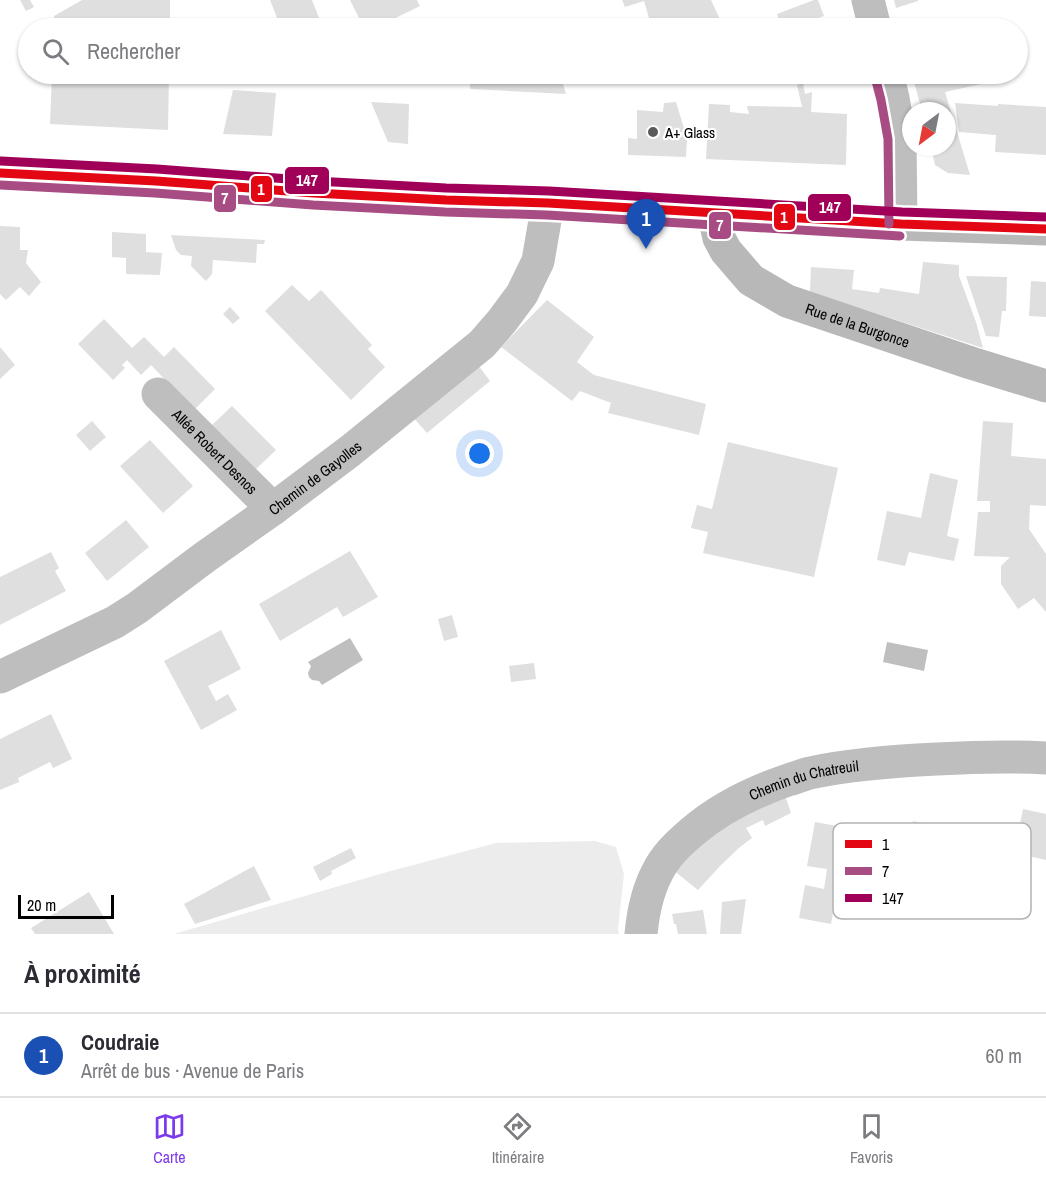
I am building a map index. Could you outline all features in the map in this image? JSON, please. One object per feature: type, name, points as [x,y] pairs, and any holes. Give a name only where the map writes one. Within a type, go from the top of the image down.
[{"type":"main road","points":[[0,173],[156,181],[314,193],[548,203],[901,224],[1046,229]]},
{"type":"main road","name":"Rue de la Burgonce","points":[[713,212],[719,238],[726,251],[751,280],[787,301],[1046,386]]},
{"type":"street","points":[[868,0],[872,18]]},
{"type":"street","points":[[890,84],[900,138],[901,224]]},
{"type":"street","name":"Chemin de Gayolles","points":[[0,677],[115,622],[137,608],[350,451],[482,344],[522,294],[538,261],[548,203]]},
{"type":"street","name":"Allée Robert Desnos","points":[[158,394],[273,509]]},
{"type":"street","name":"Chemin du Chatreuil","points":[[641,934],[642,917],[648,894],[667,855],[706,820],[733,802],[769,786],[808,773],[900,761],[1016,756],[1046,758]]},
{"type":"shaded area","points":[[350,638],[363,660],[322,685],[319,681],[312,680],[308,673],[311,666],[308,662]]},
{"type":"shaded area","points":[[887,642],[928,650],[924,671],[883,662]]},
{"type":"shaded area","points":[[595,841],[616,847],[624,874],[619,934],[174,934],[496,843]]},
{"type":"building","points":[[20,0],[30,0],[34,7],[26,11]]},
{"type":"building","points":[[82,0],[170,0],[170,18],[54,18]]},
{"type":"building","points":[[270,0],[312,0],[319,18],[277,18]]},
{"type":"building","points":[[350,0],[417,0],[420,6],[395,18],[359,18]]},
{"type":"building","points":[[622,0],[711,0],[719,18],[649,18],[644,1],[625,7]]},
{"type":"building","points":[[818,0],[824,16],[778,18],[777,14]]},
{"type":"building","points":[[894,0],[918,0],[918,1],[896,8]]},
{"type":"building","points":[[52,84],[169,84],[168,130],[50,124]]},
{"type":"building","points":[[470,84],[563,84],[566,94],[470,89]]},
{"type":"building","points":[[803,84],[805,94],[812,92],[811,112],[847,114],[846,165],[706,159],[709,104],[730,105],[730,112],[749,114],[747,106],[802,107],[797,85]]},
{"type":"building","points":[[915,84],[981,84],[945,92],[948,102],[920,102]]},
{"type":"building","points":[[233,90],[276,93],[272,136],[223,134]]},
{"type":"building","points":[[371,102],[409,104],[408,144],[388,142]]},
{"type":"building","points":[[676,102],[687,138],[686,157],[628,155],[628,138],[637,139],[637,110],[663,112],[664,103]]},
{"type":"building","points":[[956,103],[1046,107],[1046,155],[995,152],[996,135],[959,132]]},
{"type":"building","points":[[956,129],[970,175],[948,173],[935,165],[933,156],[956,156]]},
{"type":"building","points":[[0,226],[20,227],[20,250],[28,250],[26,263],[41,282],[29,296],[20,287],[6,300],[0,294]]},
{"type":"building","points":[[112,232],[146,234],[146,252],[162,253],[160,275],[126,274],[126,258],[112,257]]},
{"type":"building","points":[[171,235],[265,240],[264,244],[257,244],[256,263],[213,260],[212,274],[206,281],[191,266],[192,256],[181,255],[176,250]]},
{"type":"building","points":[[923,262],[959,265],[959,276],[983,348],[810,292],[811,267],[854,270],[852,289],[879,293],[880,288],[919,294]]},
{"type":"building","points":[[966,276],[1007,277],[1006,311],[1002,311],[999,337],[986,336]]},
{"type":"building","points":[[1031,281],[1046,282],[1046,317],[1029,316]]},
{"type":"building","points":[[292,285],[309,301],[321,290],[372,345],[368,349],[385,367],[351,400],[265,311]]},
{"type":"building","points":[[547,300],[594,337],[577,362],[594,375],[706,404],[699,435],[608,413],[611,403],[580,391],[572,401],[501,347]]},
{"type":"building","points":[[230,307],[240,318],[233,324],[223,314]]},
{"type":"building","points":[[104,319],[132,348],[144,337],[164,357],[174,347],[215,389],[194,410],[151,365],[141,375],[127,360],[122,365],[125,368],[113,380],[78,344]]},
{"type":"building","points":[[0,347],[15,365],[0,379]]},
{"type":"building","points":[[476,362],[490,381],[427,433],[411,415]]},
{"type":"building","points":[[232,406],[276,450],[255,470],[211,426]]},
{"type":"building","points":[[92,421],[106,437],[90,451],[76,435]]},
{"type":"building","points":[[983,421],[1013,423],[1011,456],[1046,459],[1046,506],[1030,505],[1029,529],[1046,554],[1046,612],[1034,598],[1018,609],[1001,584],[1001,566],[1010,557],[974,556],[978,512],[990,512],[990,501],[977,501]]},
{"type":"building","points":[[150,440],[193,486],[163,513],[120,466]]},
{"type":"building","points":[[728,442],[838,468],[814,577],[703,553],[708,532],[691,528],[697,505],[712,509]]},
{"type":"building","points":[[930,473],[958,480],[947,536],[959,539],[954,561],[909,552],[905,566],[877,560],[887,511],[921,518]]},
{"type":"building","points":[[126,520],[149,547],[107,581],[85,553]]},
{"type":"building","points":[[350,551],[378,597],[343,617],[337,607],[280,641],[259,604]]},
{"type":"building","points":[[51,552],[59,568],[55,571],[66,591],[0,625],[0,577]]},
{"type":"building","points":[[452,615],[458,637],[444,641],[438,619]]},
{"type":"building","points":[[221,630],[241,669],[208,686],[216,701],[228,694],[237,710],[201,730],[164,661]]},
{"type":"building","points":[[534,663],[536,679],[511,682],[509,666]]},
{"type":"building","points":[[51,714],[72,759],[53,768],[50,762],[18,778],[19,782],[0,790],[0,739]]},
{"type":"building","points":[[784,792],[791,813],[765,826],[763,820],[746,828],[752,838],[720,866],[698,890],[673,870],[693,845]]},
{"type":"building","points":[[1023,809],[1046,814],[1046,860],[1031,857],[1031,823],[1020,823]]},
{"type":"building","points":[[815,822],[833,825],[831,924],[799,918],[805,885],[824,889],[827,869],[807,866]]},
{"type":"building","points":[[351,848],[356,858],[331,871],[332,874],[320,881],[313,867]]},
{"type":"building","points":[[254,866],[271,900],[195,924],[184,904]]},
{"type":"building","points":[[89,892],[114,934],[35,934],[31,928]]},
{"type":"building","points":[[746,899],[741,934],[720,934],[722,902]]},
{"type":"building","points":[[703,910],[707,934],[678,934],[672,914]]},
{"type":"transit line","name":"7","points":[[877,84],[888,139],[889,224]]},
{"type":"transit line","name":"147","points":[[1,161],[157,169],[315,181],[549,191],[902,212],[1046,217]]},
{"type":"transit line","name":"1","points":[[0,173],[156,181],[314,193],[548,203],[901,224],[1046,229]]},
{"type":"transit line","name":"7","points":[[0,185],[155,193],[313,205],[547,215],[900,236]]},
{"type":"place","name":"A+ Glass","points":[[653,132]]},
{"type":"place","name":"Coudraie","points":[[646,249]]}]
